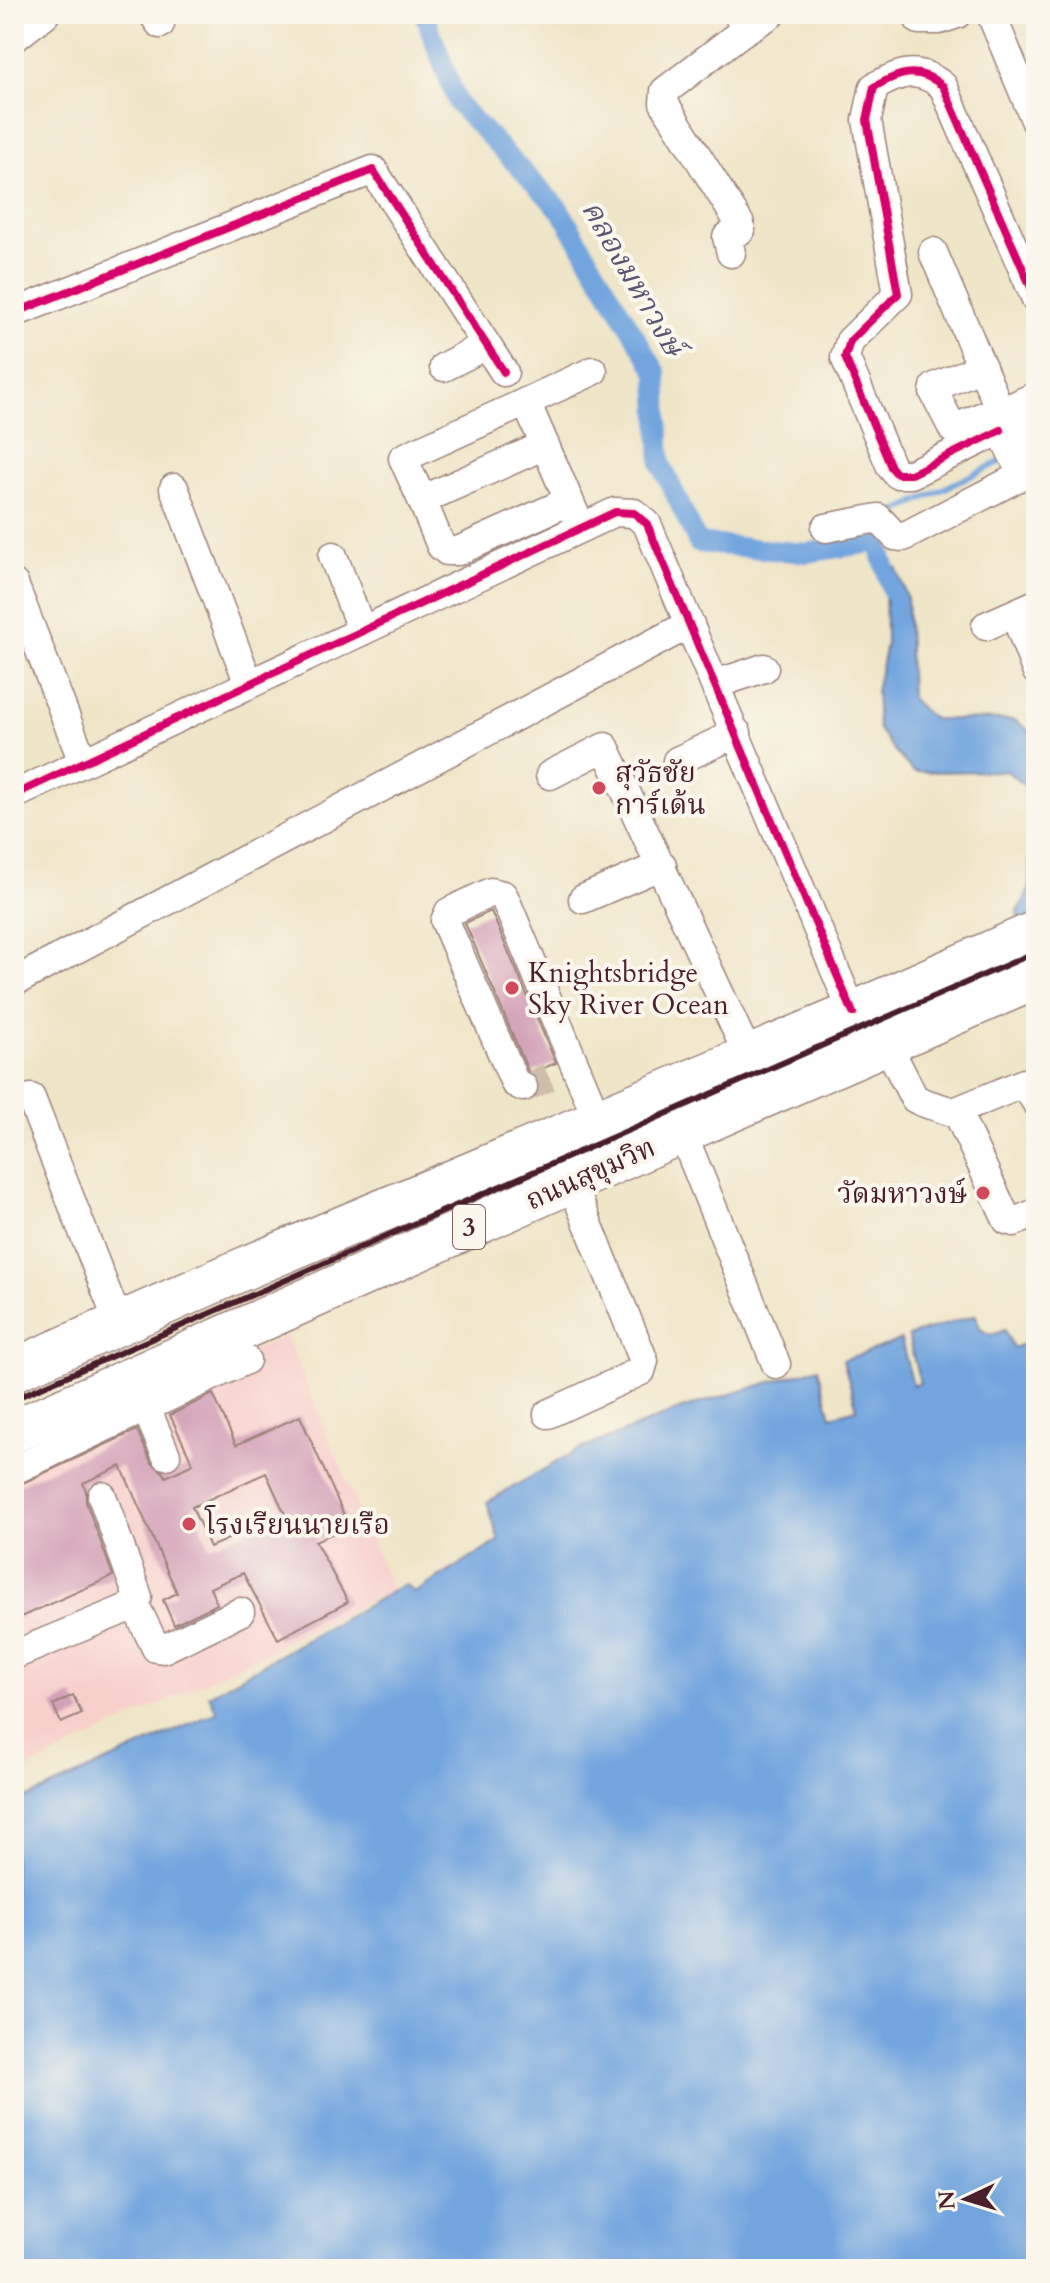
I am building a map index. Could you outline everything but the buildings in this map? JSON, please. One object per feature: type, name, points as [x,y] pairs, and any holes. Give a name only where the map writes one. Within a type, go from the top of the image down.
[{"type":"highway","name":"ถนนสุขุมวิท","points":[[14,1370],[1036,932]]},
{"type":"highway","name":"ถนนสุขุมวิท","points":[[14,1431],[682,1132],[1036,978]]},
{"type":"highway","points":[[403,1202],[423,1247]]},
{"type":"street","points":[[15,37],[45,14]]},
{"type":"street","points":[[731,253],[727,237],[741,230],[740,224],[664,103],[663,95],[740,23],[771,14]]},
{"type":"street","points":[[917,14],[919,20],[928,21],[957,14]]},
{"type":"street","points":[[991,14],[1036,122]]},
{"type":"street","points":[[1015,442],[911,474],[897,474],[891,467],[845,357],[850,341],[898,294],[867,120],[874,87],[897,74],[928,74],[943,86],[1036,299]]},
{"type":"street","points":[[14,313],[373,170],[504,372]]},
{"type":"street","points":[[933,252],[1015,442]]},
{"type":"street","points":[[444,367],[486,345]]},
{"type":"street","points":[[982,367],[935,387],[934,392],[953,429],[1015,442]]},
{"type":"street","points":[[569,501],[458,551],[447,551],[441,546],[403,458],[593,371]]},
{"type":"street","points":[[826,528],[886,527],[903,537],[1015,442],[1036,396]]},
{"type":"street","points":[[526,402],[581,528]]},
{"type":"street","points":[[422,500],[545,445]]},
{"type":"street","points":[[174,488],[249,684]]},
{"type":"street","points":[[14,795],[615,512],[634,513],[647,524],[853,1013]]},
{"type":"street","points":[[333,556],[362,631]]},
{"type":"street","points":[[14,584],[83,762]]},
{"type":"street","points":[[986,626],[1026,609],[1036,670]]},
{"type":"street","points":[[14,982],[690,624]]},
{"type":"street","points":[[716,684],[764,668]]},
{"type":"street","points":[[677,761],[737,733]]},
{"type":"street","points":[[550,775],[605,747],[749,1057]]},
{"type":"street","points":[[583,899],[662,865]]},
{"type":"street","points":[[523,1087],[515,1083],[445,921],[449,912],[491,892],[503,895],[505,899],[568,1069],[604,1118]]},
{"type":"street","points":[[520,897],[604,1118]]},
{"type":"street","points":[[886,1042],[914,1098],[959,1116],[1007,1220],[1014,1222],[1036,1213]]},
{"type":"street","points":[[954,1112],[1024,1083],[1036,1102]]},
{"type":"street","points":[[31,1098],[119,1324]]},
{"type":"street","points":[[682,1132],[776,1364]]},
{"type":"street","points":[[548,1414],[641,1371],[644,1361],[571,1182]]},
{"type":"street","points":[[14,1470],[246,1360]]},
{"type":"street","points":[[146,1408],[166,1455]]},
{"type":"street","points":[[102,1496],[138,1597],[135,1605],[156,1648],[163,1649],[240,1612]]},
{"type":"street","points":[[14,1655],[135,1605]]},
{"type":"shaded area","name":"โรงเรียนนายเรือ","points":[[286,1336],[392,1590],[27,1769],[14,1780],[14,1457]]},
{"type":"water","points":[[885,566],[896,567],[907,598],[911,699],[933,719],[1015,720],[1036,736],[1036,1007],[1018,912],[1029,890],[1031,817],[1026,787],[1007,771],[914,772],[878,728],[876,691],[886,644]]},
{"type":"water","points":[[976,1315],[980,1329],[991,1335],[1005,1330],[1013,1348],[1036,1339],[1036,2269],[14,2269],[14,1793],[21,1787],[27,1798],[217,1712],[209,1695],[405,1584],[414,1593],[499,1541],[487,1502],[576,1451],[684,1408],[818,1368],[831,1416],[857,1409],[843,1360],[901,1340],[913,1385],[920,1383],[908,1336]]},
{"type":"waterway","name":"คลองมหาวงษ์","points":[[424,14],[458,104],[560,210],[657,373],[661,464],[698,543],[805,553],[878,542],[892,591]]},
{"type":"waterway","points":[[890,521],[895,512],[1006,459]]},
{"type":"tunnel","points":[[523,1087],[561,1071]]},
{"type":"railway","points":[[14,1399],[1036,952]]},
{"type":"cycle path","points":[[1001,430],[911,474],[897,474],[891,467],[845,357],[850,341],[898,294],[867,120],[874,87],[909,73],[925,76],[943,86],[1036,299]]},
{"type":"cycle path","points":[[14,313],[373,170],[504,372]]},
{"type":"cycle path","points":[[14,795],[615,512],[634,513],[647,524],[853,1013]]},
{"type":"place","name":"สุวัธชัย การ์เด้น","points":[[599,788]]},
{"type":"place","name":"Knightsbridge Sky River Ocean","points":[[512,988]]},
{"type":"place","name":"วัดมหาวงษ์","points":[[983,1193]]},
{"type":"place","name":"โรงเรียนนายเรือ","points":[[189,1524]]}]
